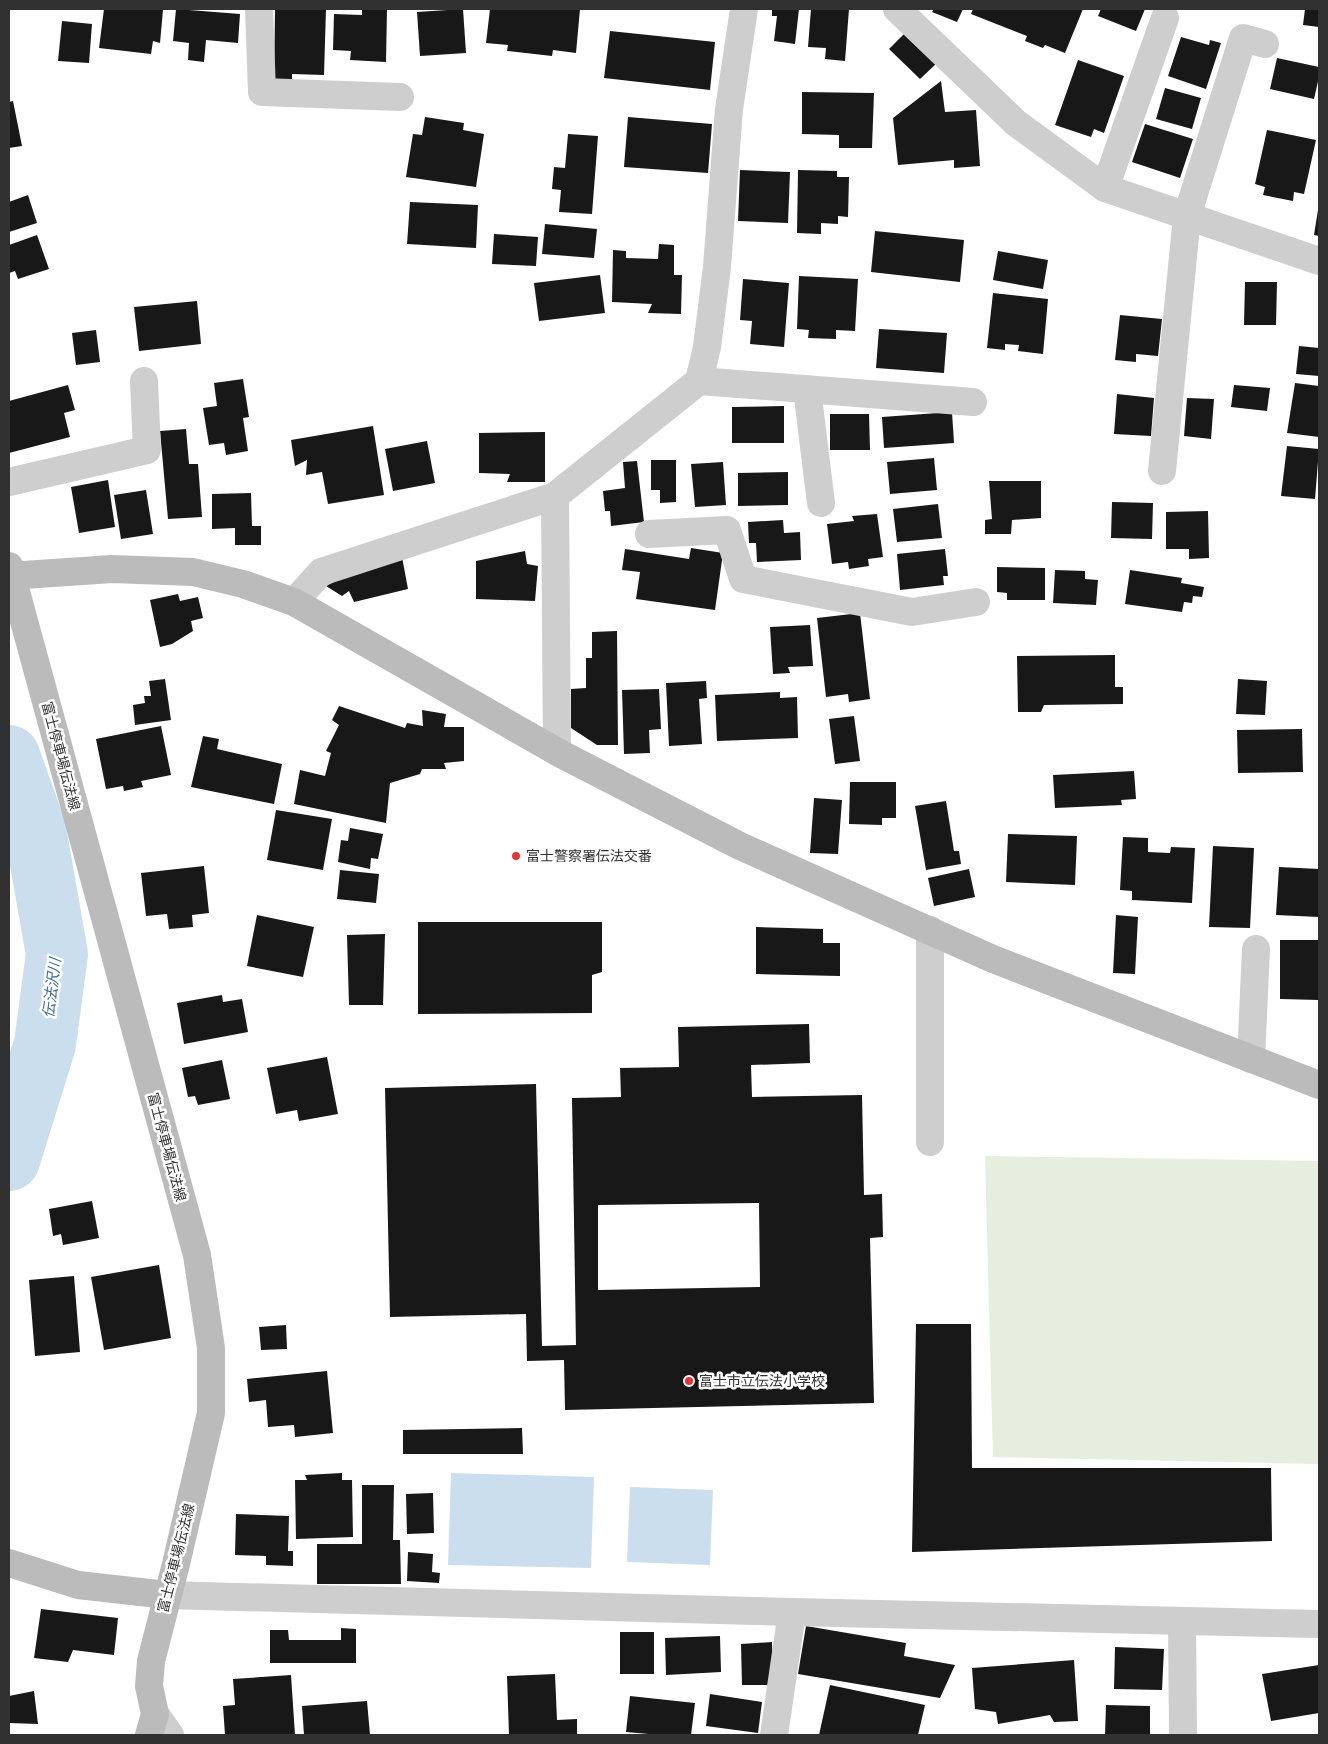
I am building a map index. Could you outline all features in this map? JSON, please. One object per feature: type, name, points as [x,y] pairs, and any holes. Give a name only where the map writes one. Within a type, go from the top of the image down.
[{"type":"street","points":[[259,9],[262,92],[400,97]]},
{"type":"street","points":[[294,602],[321,572],[555,496],[699,381],[707,348],[717,267],[729,109],[744,9]]},
{"type":"street","points":[[904,11],[1016,123],[1105,188],[1319,261]]},
{"type":"street","points":[[1105,188],[1165,18]]},
{"type":"street","points":[[1162,471],[1187,216],[1243,38],[1265,44]]},
{"type":"street","points":[[9,482],[147,450],[144,381]]},
{"type":"street","points":[[699,381],[973,402]]},
{"type":"street","points":[[806,389],[821,504]]},
{"type":"street","points":[[555,496],[557,752]]},
{"type":"street","points":[[648,534],[727,530],[743,579],[912,612],[976,602]]},
{"type":"street","points":[[10,572],[112,569],[194,572],[243,584],[294,602],[557,752],[740,846],[993,959],[1319,1085]]},
{"type":"street","name":"富士停車場伝法線","points":[[10,572],[196,1255],[211,1348],[211,1413],[151,1661],[149,1686],[158,1728]]},
{"type":"street","points":[[930,930],[930,1142]]},
{"type":"street","points":[[1252,1059],[1256,949]]},
{"type":"street","points":[[12,1564],[78,1585],[167,1595],[1319,1624]]},
{"type":"street","points":[[774,1735],[792,1612]]},
{"type":"street","points":[[1182,1622],[1183,1735]]},
{"type":"green space","points":[[985,1156],[1319,1161],[1319,1464],[993,1457]]},
{"type":"water","points":[[451,1473],[594,1477],[591,1568],[448,1565]]},
{"type":"water","points":[[630,1487],[713,1490],[710,1565],[627,1562]]},
{"type":"building","points":[[104,9],[163,10],[160,43],[153,41],[151,54],[99,48]]},
{"type":"building","points":[[176,9],[240,14],[238,43],[206,40],[204,62],[188,60],[189,43],[173,41]]},
{"type":"building","points":[[275,9],[326,9],[324,75],[292,74],[292,86],[274,85]]},
{"type":"building","points":[[362,9],[387,9],[386,62],[350,60],[351,51],[333,50],[334,14],[362,15]]},
{"type":"building","points":[[463,9],[466,53],[420,56],[417,12]]},
{"type":"building","points":[[490,9],[580,9],[576,53],[553,50],[552,56],[507,51],[508,45],[486,43]]},
{"type":"building","points":[[772,9],[799,9],[795,44],[774,41],[777,16],[772,16]]},
{"type":"building","points":[[811,9],[849,9],[845,61],[825,59],[826,48],[808,47]]},
{"type":"building","points":[[934,9],[963,9],[957,22],[932,12]]},
{"type":"building","points":[[973,9],[1083,9],[1065,53],[1045,45],[1043,48],[1025,41],[1027,36],[971,14]]},
{"type":"building","points":[[1101,9],[1145,9],[1136,31],[1098,16]]},
{"type":"building","points":[[1305,9],[1319,9],[1319,27],[1303,25]]},
{"type":"building","points":[[62,21],[92,24],[89,63],[58,61]]},
{"type":"building","points":[[610,31],[715,42],[710,90],[604,78]]},
{"type":"building","points":[[906,32],[937,63],[920,79],[889,49]]},
{"type":"building","points":[[1181,37],[1209,45],[1210,40],[1221,43],[1206,89],[1168,76]]},
{"type":"building","points":[[1277,58],[1319,67],[1319,77],[1314,99],[1270,89]]},
{"type":"building","points":[[1078,60],[1124,76],[1104,133],[1094,129],[1091,137],[1055,125]]},
{"type":"building","points":[[941,81],[945,112],[976,110],[980,166],[954,168],[954,160],[898,165],[893,118]]},
{"type":"building","points":[[1165,88],[1201,98],[1192,129],[1156,119]]},
{"type":"building","points":[[802,92],[874,93],[872,148],[839,148],[839,135],[802,134]]},
{"type":"building","points":[[13,101],[22,146],[9,148],[9,102]]},
{"type":"building","points":[[425,117],[464,123],[463,130],[484,134],[476,187],[406,177],[413,134],[422,135]]},
{"type":"building","points":[[628,117],[712,124],[708,173],[624,167]]},
{"type":"building","points":[[1145,124],[1193,139],[1180,178],[1132,162]]},
{"type":"building","points":[[1267,130],[1316,140],[1304,194],[1294,192],[1293,201],[1263,195],[1265,187],[1255,184]]},
{"type":"building","points":[[568,134],[598,136],[592,214],[559,212],[561,190],[552,189],[554,167],[565,168]]},
{"type":"building","points":[[740,170],[790,172],[788,223],[738,221]]},
{"type":"building","points":[[798,170],[837,171],[837,177],[849,177],[848,217],[838,216],[838,224],[821,223],[821,234],[797,233]]},
{"type":"building","points":[[28,195],[37,223],[9,232],[9,202]]},
{"type":"building","points":[[410,202],[478,205],[476,248],[407,244]]},
{"type":"building","points":[[1319,211],[1319,236],[1314,235]]},
{"type":"building","points":[[545,224],[597,229],[594,258],[542,254]]},
{"type":"building","points":[[875,231],[964,240],[960,282],[871,272]]},
{"type":"building","points":[[494,234],[538,237],[536,266],[492,264]]},
{"type":"building","points":[[37,235],[49,269],[18,279],[15,271],[9,273],[9,245]]},
{"type":"building","points":[[659,244],[674,245],[674,275],[682,275],[681,314],[648,313],[652,304],[612,302],[613,250],[626,251],[626,258],[658,259]]},
{"type":"building","points":[[998,251],[1048,260],[1043,289],[993,280]]},
{"type":"building","points":[[600,275],[605,313],[539,321],[534,283]]},
{"type":"building","points":[[799,276],[858,279],[855,331],[836,330],[836,339],[808,338],[809,330],[797,329]]},
{"type":"building","points":[[743,279],[789,283],[784,347],[750,344],[752,321],[740,320]]},
{"type":"building","points":[[1245,282],[1277,282],[1276,325],[1244,325]]},
{"type":"building","points":[[993,293],[1048,299],[1043,354],[1018,351],[1019,345],[1005,344],[1005,350],[987,348]]},
{"type":"building","points":[[197,301],[201,344],[139,351],[134,307]]},
{"type":"building","points":[[1120,315],[1162,319],[1158,356],[1136,354],[1136,362],[1115,360]]},
{"type":"building","points":[[879,329],[947,333],[944,373],[876,368]]},
{"type":"building","points":[[96,330],[100,362],[76,365],[72,333]]},
{"type":"building","points":[[1299,346],[1319,348],[1319,376],[1296,374]]},
{"type":"building","points":[[243,379],[249,417],[243,418],[248,451],[226,455],[224,443],[209,445],[203,408],[217,406],[214,383]]},
{"type":"building","points":[[1295,383],[1319,386],[1319,437],[1287,433]]},
{"type":"building","points":[[68,385],[75,410],[64,413],[70,437],[9,453],[9,401]]},
{"type":"building","points":[[1234,385],[1270,388],[1267,411],[1231,407]]},
{"type":"building","points":[[1117,394],[1154,398],[1151,436],[1114,434]]},
{"type":"building","points":[[1187,398],[1214,399],[1211,439],[1184,436]]},
{"type":"building","points":[[784,406],[784,443],[732,443],[732,407]]},
{"type":"building","points":[[952,412],[954,443],[884,448],[882,417]]},
{"type":"building","points":[[830,414],[869,414],[870,450],[830,450]]},
{"type":"building","points":[[373,426],[384,495],[328,504],[322,472],[306,475],[307,460],[295,466],[291,440]]},
{"type":"building","points":[[186,429],[189,464],[198,464],[202,517],[168,519],[160,431]]},
{"type":"building","points":[[545,432],[545,482],[507,482],[510,474],[479,473],[479,433]]},
{"type":"building","points":[[427,441],[435,483],[393,491],[385,449]]},
{"type":"building","points":[[1287,446],[1319,449],[1315,499],[1281,496]]},
{"type":"building","points":[[934,458],[937,490],[890,494],[887,462]]},
{"type":"building","points":[[651,460],[676,460],[676,502],[660,503],[660,490],[651,490]]},
{"type":"building","points":[[637,461],[644,522],[611,526],[610,511],[605,511],[603,491],[625,488],[623,462]]},
{"type":"building","points":[[723,462],[726,505],[695,507],[691,464]]},
{"type":"building","points":[[788,472],[788,505],[738,506],[738,473]]},
{"type":"building","points":[[108,480],[115,527],[79,533],[71,487]]},
{"type":"building","points":[[989,481],[1041,481],[1041,518],[1012,520],[1011,534],[985,534],[985,520],[992,519]]},
{"type":"building","points":[[146,490],[153,534],[121,539],[114,495]]},
{"type":"building","points":[[251,493],[252,526],[261,526],[261,545],[235,545],[235,528],[212,529],[212,494]]},
{"type":"building","points":[[1112,502],[1153,503],[1152,539],[1111,538]]},
{"type":"building","points":[[938,504],[942,538],[897,542],[893,509]]},
{"type":"building","points":[[1208,511],[1209,558],[1189,559],[1189,549],[1166,549],[1166,512]]},
{"type":"building","points":[[877,514],[883,557],[868,559],[869,566],[849,569],[848,562],[832,564],[827,524],[854,521],[852,516]]},
{"type":"building","points":[[783,520],[784,533],[800,532],[801,560],[757,562],[756,543],[749,543],[748,522]]},
{"type":"building","points":[[691,548],[723,553],[715,610],[636,599],[640,572],[622,570],[625,549],[689,559]]},
{"type":"building","points":[[945,549],[948,576],[943,576],[944,585],[900,590],[897,554]]},
{"type":"building","points":[[525,551],[527,564],[538,566],[535,601],[476,599],[476,561]]},
{"type":"building","points":[[402,557],[408,589],[354,602],[349,591],[342,596],[326,586],[358,570]]},
{"type":"building","points":[[997,567],[1045,568],[1045,600],[1007,600],[1007,593],[997,592]]},
{"type":"building","points":[[1055,570],[1085,571],[1085,579],[1098,580],[1096,605],[1053,603]]},
{"type":"building","points":[[1130,570],[1182,578],[1181,583],[1204,587],[1202,597],[1193,596],[1192,603],[1184,602],[1182,612],[1125,604]]},
{"type":"building","points":[[178,594],[180,601],[198,597],[203,618],[191,621],[193,631],[172,644],[160,647],[150,600]]},
{"type":"building","points":[[860,613],[870,699],[849,702],[848,694],[826,697],[817,618]]},
{"type":"building","points":[[810,625],[813,666],[788,667],[790,673],[773,674],[770,627]]},
{"type":"building","points":[[617,631],[618,745],[597,745],[571,728],[571,689],[586,688],[586,658],[592,658],[592,632]]},
{"type":"building","points":[[1115,655],[1115,687],[1123,687],[1123,704],[1044,705],[1041,712],[1018,712],[1017,656]]},
{"type":"building","points":[[165,679],[171,720],[135,725],[133,705],[145,703],[144,696],[151,696],[149,681]]},
{"type":"building","points":[[1238,679],[1267,681],[1265,715],[1236,714]]},
{"type":"building","points":[[706,681],[707,698],[699,699],[702,744],[669,746],[666,683]]},
{"type":"building","points":[[659,689],[661,729],[649,730],[650,753],[624,754],[622,690]]},
{"type":"building","points":[[780,692],[780,698],[797,697],[798,738],[717,741],[715,695]]},
{"type":"building","points":[[339,706],[405,728],[407,723],[423,726],[422,710],[446,714],[444,727],[464,727],[464,761],[444,763],[446,769],[422,769],[420,774],[390,783],[386,823],[294,804],[300,770],[325,776],[331,753],[326,751],[339,725],[332,720]]},
{"type":"building","points":[[854,716],[860,761],[835,764],[829,719]]},
{"type":"building","points":[[161,726],[171,775],[141,781],[143,787],[124,791],[123,786],[106,789],[96,739]]},
{"type":"building","points":[[1302,729],[1303,772],[1238,773],[1237,730]]},
{"type":"building","points":[[203,736],[219,739],[217,749],[282,764],[274,804],[191,787]]},
{"type":"building","points":[[1134,771],[1136,799],[1121,800],[1122,805],[1055,808],[1053,775]]},
{"type":"building","points":[[850,782],[896,782],[896,818],[882,818],[882,825],[849,824]]},
{"type":"building","points":[[814,798],[842,800],[838,854],[810,853]]},
{"type":"building","points":[[946,801],[954,851],[959,851],[961,864],[926,870],[915,806]]},
{"type":"building","points":[[276,810],[332,819],[323,870],[267,860]]},
{"type":"building","points":[[350,828],[383,834],[378,859],[371,858],[370,869],[338,862],[341,840],[348,841]]},
{"type":"building","points":[[1008,834],[1077,836],[1075,885],[1006,882]]},
{"type":"building","points":[[1123,837],[1148,838],[1148,852],[1170,853],[1171,847],[1195,848],[1192,903],[1132,900],[1132,891],[1120,890]]},
{"type":"building","points":[[1213,846],[1254,848],[1250,928],[1209,927]]},
{"type":"building","points":[[204,866],[209,913],[192,915],[193,927],[169,929],[167,914],[146,916],[141,873]]},
{"type":"building","points":[[1279,867],[1319,869],[1319,917],[1276,915]]},
{"type":"building","points":[[969,869],[975,897],[934,906],[928,878]]},
{"type":"building","points":[[340,870],[379,874],[376,903],[337,899]]},
{"type":"building","points":[[257,915],[314,927],[303,977],[247,966]]},
{"type":"building","points":[[1116,915],[1138,917],[1135,974],[1113,973]]},
{"type":"building","points":[[418,922],[602,922],[602,972],[592,975],[592,1013],[418,1014]]},
{"type":"building","points":[[756,927],[823,929],[823,943],[840,943],[840,976],[756,974]]},
{"type":"building","points":[[385,934],[383,1005],[349,1005],[347,935]]},
{"type":"building","points":[[1280,940],[1319,940],[1319,1000],[1280,999]]},
{"type":"building","points":[[222,995],[223,1002],[242,999],[248,1032],[184,1044],[177,1003]]},
{"type":"building","points":[[809,1024],[810,1063],[751,1065],[752,1097],[862,1095],[864,1195],[882,1194],[883,1237],[870,1238],[874,1403],[565,1410],[564,1360],[527,1361],[526,1314],[390,1317],[385,1088],[536,1084],[542,1346],[576,1345],[572,1098],[621,1097],[620,1068],[679,1067],[678,1027]],"holes":[[[759,1203],[760,1287],[598,1290],[598,1205]]]},
{"type":"building","points":[[327,1057],[338,1114],[299,1121],[297,1110],[276,1114],[267,1068]]},
{"type":"building","points":[[222,1060],[230,1099],[198,1105],[195,1096],[188,1097],[182,1068]]},
{"type":"building","points":[[92,1201],[99,1238],[63,1245],[61,1234],[53,1236],[49,1209]]},
{"type":"building","points":[[159,1265],[171,1338],[104,1350],[91,1277]]},
{"type":"building","points":[[74,1276],[80,1352],[35,1356],[29,1280]]},
{"type":"building","points":[[916,1324],[971,1324],[972,1468],[1271,1468],[1272,1541],[912,1552]]},
{"type":"building","points":[[286,1325],[287,1349],[261,1350],[259,1327]]},
{"type":"building","points":[[327,1371],[333,1433],[295,1437],[294,1425],[268,1427],[266,1400],[249,1402],[247,1379]]},
{"type":"building","points":[[522,1428],[523,1454],[403,1454],[403,1430]]},
{"type":"building","points":[[342,1473],[342,1480],[352,1480],[353,1537],[296,1539],[295,1480],[307,1480],[305,1475]]},
{"type":"building","points":[[362,1485],[394,1485],[393,1540],[400,1540],[401,1584],[317,1584],[317,1544],[362,1544]]},
{"type":"building","points":[[433,1493],[434,1533],[407,1534],[406,1494]]},
{"type":"building","points":[[236,1514],[289,1516],[288,1551],[293,1551],[293,1566],[266,1565],[266,1556],[235,1555]]},
{"type":"building","points":[[408,1552],[433,1554],[432,1572],[440,1573],[439,1583],[407,1581]]},
{"type":"building","points":[[41,1609],[118,1618],[114,1655],[73,1650],[68,1662],[34,1658]]},
{"type":"building","points":[[806,1626],[906,1643],[904,1656],[955,1665],[940,1698],[798,1674]]},
{"type":"building","points":[[341,1628],[356,1629],[356,1663],[270,1663],[270,1630],[288,1630],[289,1640],[341,1640]]},
{"type":"building","points":[[620,1632],[654,1632],[654,1674],[620,1674]]},
{"type":"building","points":[[720,1636],[721,1672],[666,1675],[665,1638]]},
{"type":"building","points":[[772,1642],[773,1685],[742,1685],[741,1644]]},
{"type":"building","points":[[1115,1647],[1164,1649],[1162,1690],[1114,1689]]},
{"type":"building","points":[[1074,1660],[1078,1721],[1054,1722],[1050,1715],[998,1724],[996,1712],[975,1709],[972,1668]]},
{"type":"building","points":[[1319,1665],[1319,1713],[1271,1721],[1262,1674]]},
{"type":"building","points":[[555,1674],[557,1720],[577,1719],[577,1735],[509,1735],[507,1676]]},
{"type":"building","points":[[291,1675],[295,1735],[225,1735],[223,1706],[235,1705],[233,1679]]},
{"type":"building","points":[[830,1685],[925,1705],[918,1735],[819,1735]]},
{"type":"building","points":[[34,1691],[38,1724],[9,1723],[9,1696]]},
{"type":"building","points":[[710,1694],[762,1702],[758,1733],[706,1726]]},
{"type":"building","points":[[630,1696],[695,1703],[691,1735],[626,1732]]},
{"type":"building","points":[[367,1701],[370,1735],[304,1735],[302,1706]]},
{"type":"building","points":[[1106,1705],[1150,1706],[1150,1735],[1105,1735]]},
{"type":"waterway","name":"伝法沢川","points":[[9,756],[35,829],[57,954],[45,1044],[9,1160]]},
{"type":"place","name":"富士警察署伝法交番","points":[[516,856]]},
{"type":"place","name":"富士市立伝法小学校","points":[[689,1381]]}]
